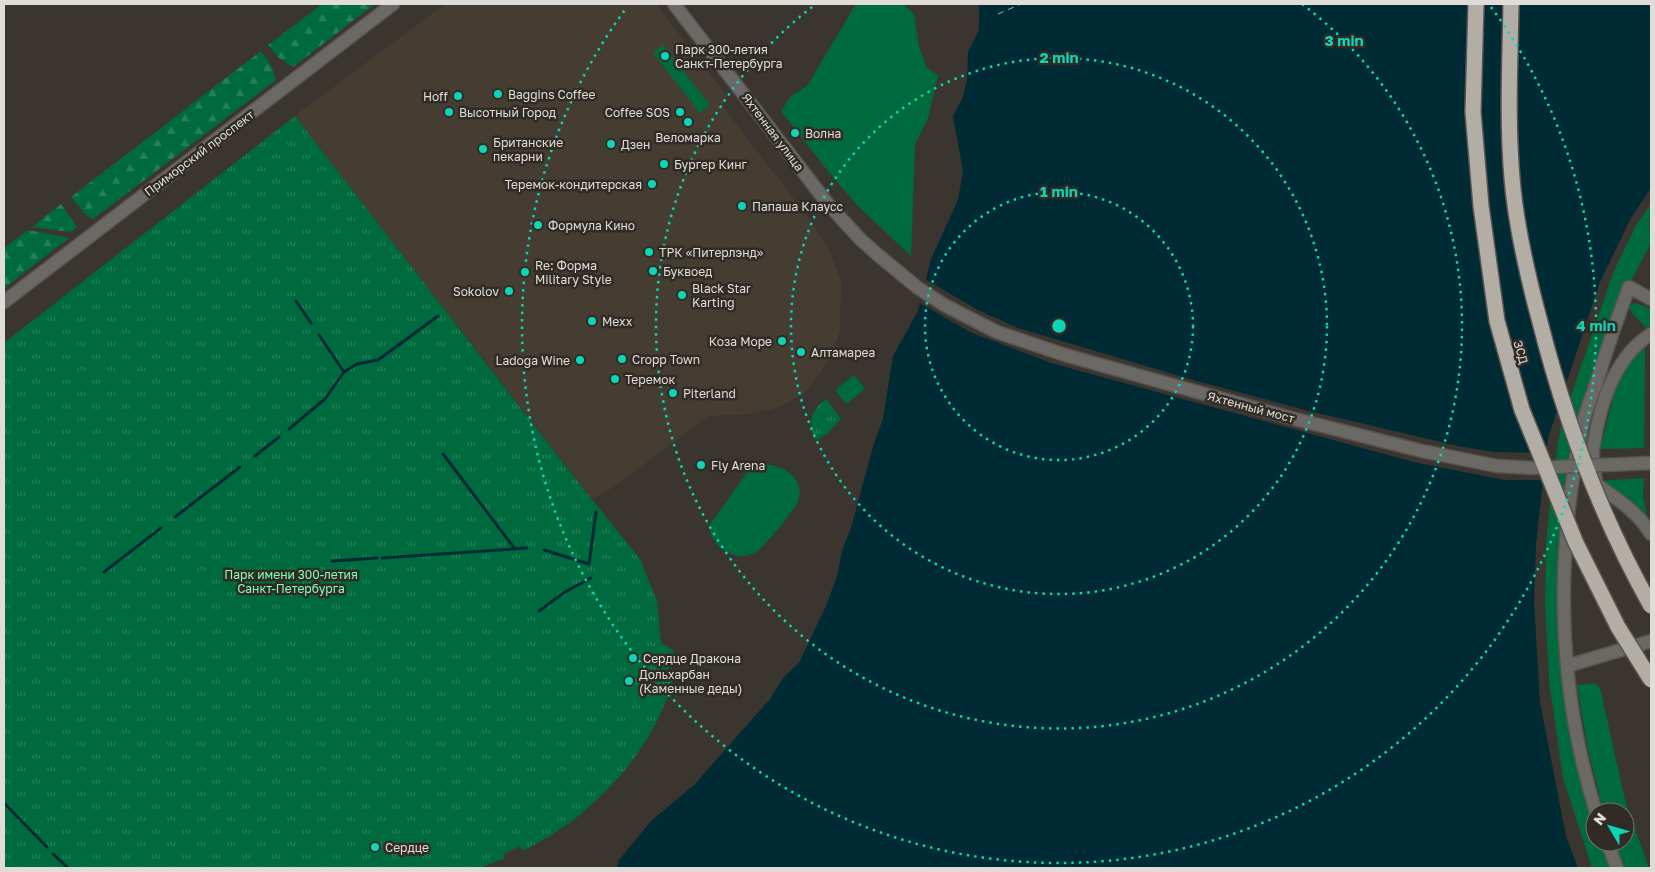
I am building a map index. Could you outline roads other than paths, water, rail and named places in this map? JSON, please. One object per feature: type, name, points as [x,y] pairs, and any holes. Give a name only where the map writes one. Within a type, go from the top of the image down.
[{"type":"highway","name":"ЗСД","points":[[1476,4],[1472,112],[1481,206],[1497,321],[1522,410],[1576,543],[1618,627],[1651,680]]},
{"type":"highway","name":"ЗСД","points":[[1512,4],[1509,140],[1522,256],[1561,401],[1609,525],[1651,606]]},
{"type":"street","name":"Приморский проспект","points":[[4,302],[393,4]]},
{"type":"street","name":"Яхтенная улица","points":[[674,4],[828,204],[860,239],[878,255]]},
{"type":"street","name":"Яхтенный мост","points":[[878,255],[918,288],[973,321],[1047,350],[1169,385],[1386,442],[1497,466],[1533,468],[1651,463]]},
{"type":"street","points":[[1593,802],[1580,751],[1567,666],[1564,570],[1569,507],[1582,426],[1629,288],[1651,299]]},
{"type":"street","points":[[1651,334],[1636,343],[1614,375],[1593,451],[1596,484],[1621,501],[1639,518],[1651,534]]},
{"type":"street","points":[[1567,666],[1651,641]]},
{"type":"street","points":[[1611,852],[1617,868]]},
{"type":"water","points":[[979,4],[1651,4],[1651,188],[1631,218],[1600,282],[1548,438],[1536,544],[1534,603],[1540,702],[1566,836],[1578,868],[617,868],[619,860],[651,821],[694,785],[770,699],[783,678],[799,663],[826,606],[837,576],[842,551],[851,528],[874,443],[883,419],[893,356],[918,311],[931,259],[958,200],[963,171],[953,116],[963,97],[967,79],[968,52],[979,30]]},
{"type":"waterway","points":[[296,301],[311,323]]},
{"type":"waterway","points":[[289,429],[325,399],[344,372],[357,364],[378,360],[438,316]]},
{"type":"waterway","points":[[319,335],[344,372]]},
{"type":"waterway","points":[[255,456],[279,437]]},
{"type":"waterway","points":[[443,454],[515,549]]},
{"type":"waterway","points":[[175,517],[240,467]]},
{"type":"waterway","points":[[544,550],[589,564],[596,512]]},
{"type":"waterway","points":[[104,572],[161,528]]},
{"type":"waterway","points":[[382,558],[527,548]]},
{"type":"waterway","points":[[332,561],[377,558]]},
{"type":"waterway","points":[[539,611],[565,592],[591,578]]},
{"type":"waterway","points":[[4,803],[47,847]]},
{"type":"waterway","points":[[53,854],[68,868]]},
{"type":"place","name":"Парк 300-летия Санкт-Петербурга","points":[[665,56]]},
{"type":"place","name":"Baggins Coffee","points":[[498,94]]},
{"type":"place","name":"Hoff","points":[[458,96]]},
{"type":"place","name":"Высотный Город","points":[[449,112]]},
{"type":"place","name":"Coffee SOS","points":[[680,112]]},
{"type":"place","name":"Веломарка","points":[[688,122]]},
{"type":"place","name":"Волна","points":[[795,133]]},
{"type":"place","name":"Дзен","points":[[611,144]]},
{"type":"place","name":"Британские пекарни","points":[[483,149]]},
{"type":"place","name":"Бургер Кинг","points":[[664,164]]},
{"type":"place","name":"Теремок-кондитерская","points":[[652,184]]},
{"type":"place","name":"Папаша Клаусс","points":[[742,206]]},
{"type":"place","name":"Формула Кино","points":[[538,225]]},
{"type":"place","name":"ТРК «Питерлэнд»","points":[[649,252]]},
{"type":"place","name":"Буквоед","points":[[653,271]]},
{"type":"place","name":"Re: Форма Military Style","points":[[525,272]]},
{"type":"place","name":"Sokolov","points":[[509,291]]},
{"type":"place","name":"Black Star Karting","points":[[682,295]]},
{"type":"place","name":"Mexx","points":[[592,321]]},
{"type":"place","name":"Коза Море","points":[[782,341]]},
{"type":"place","name":"Алтамареа","points":[[801,352]]},
{"type":"place","name":"Cropp Town","points":[[622,359]]},
{"type":"place","name":"Ladoga Wine","points":[[580,360]]},
{"type":"place","name":"Теремок","points":[[615,379]]},
{"type":"place","name":"Piterland","points":[[673,393]]},
{"type":"place","name":"Fly Arena","points":[[701,465]]},
{"type":"place","name":"Сердце Дракона","points":[[633,658]]},
{"type":"place","name":"Дольхарбан (Каменные деды)","points":[[629,681]]},
{"type":"place","name":"Сердце","points":[[375,847]]},
{"type":"park label","name":"Парк имени 300-летия Санкт-Петербурга","points":[[291,581]]}]
